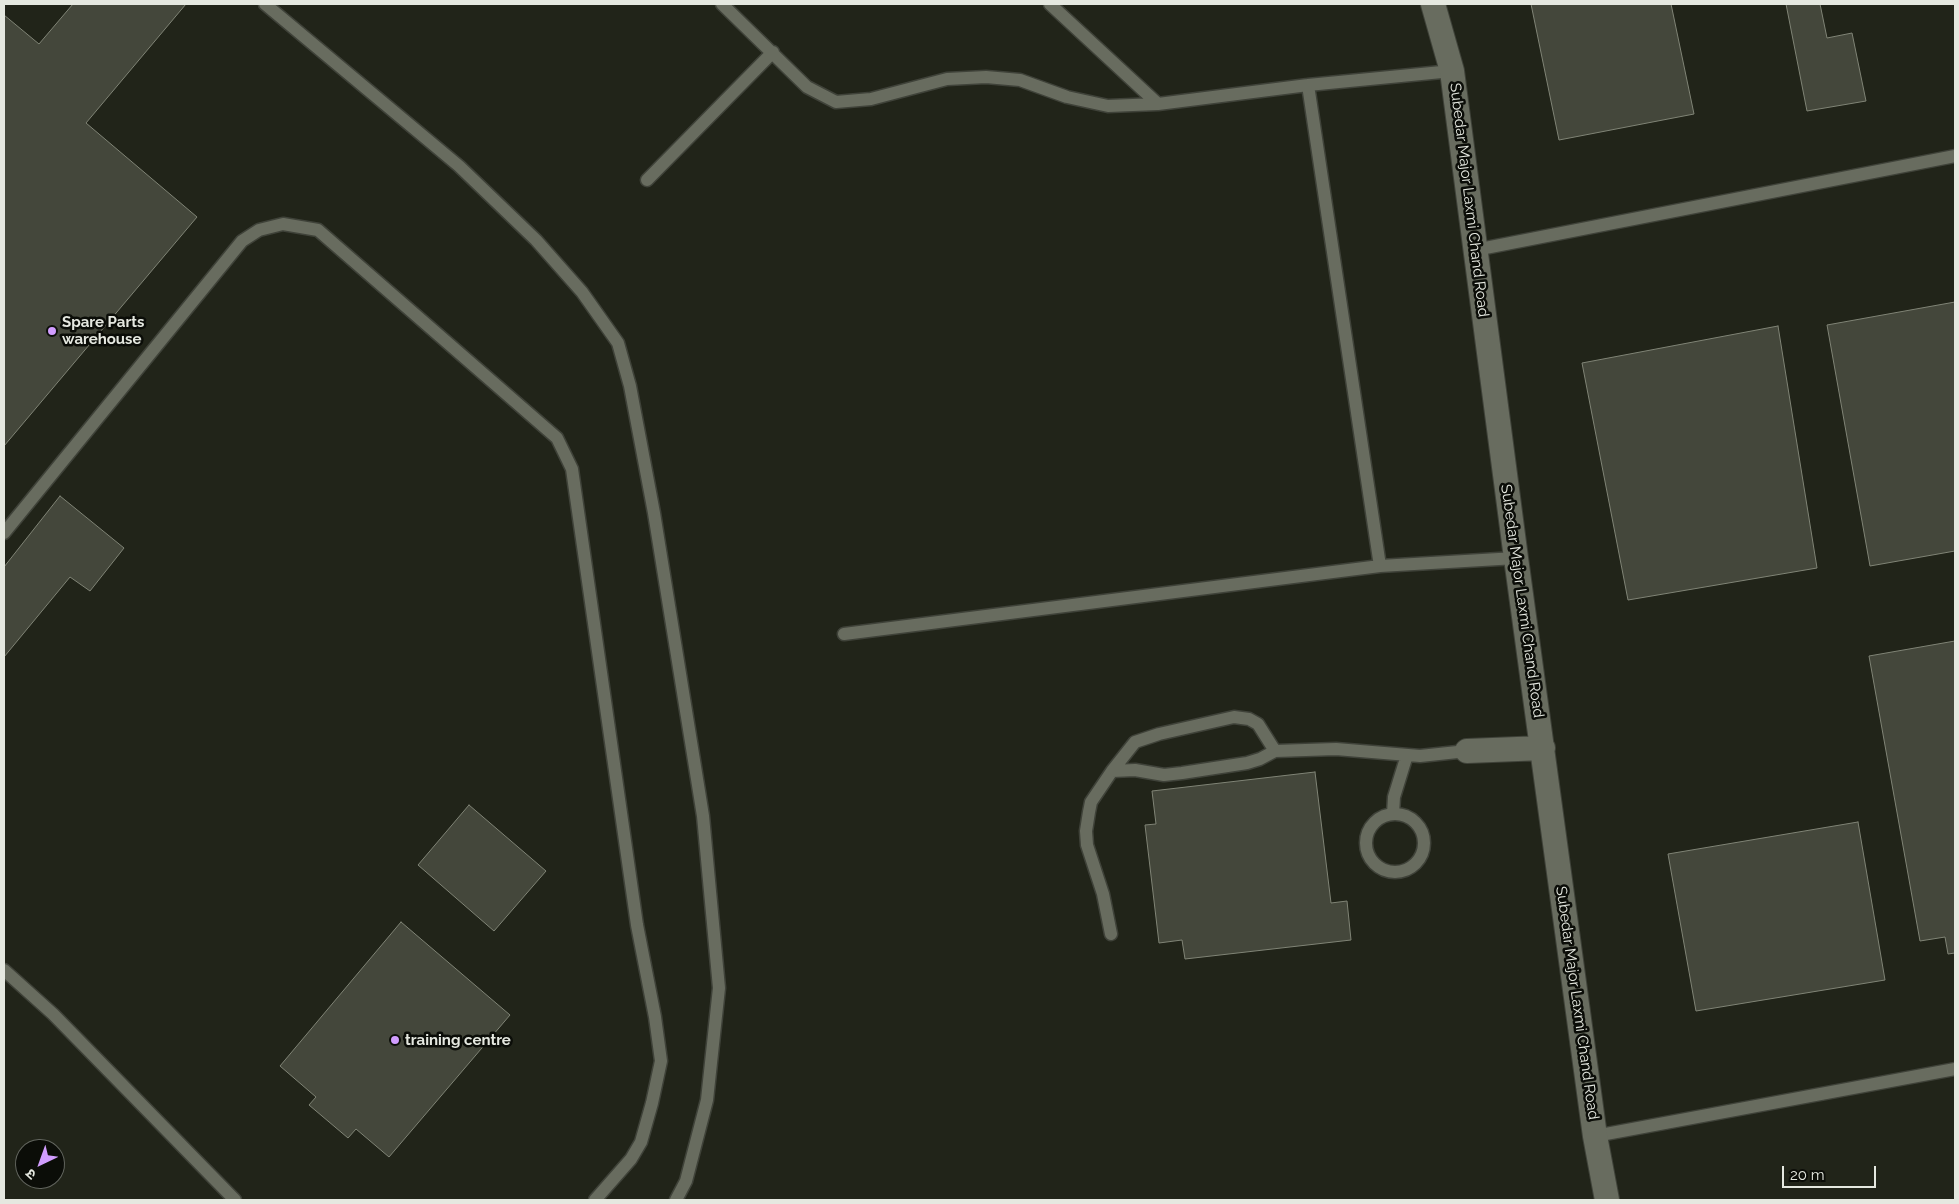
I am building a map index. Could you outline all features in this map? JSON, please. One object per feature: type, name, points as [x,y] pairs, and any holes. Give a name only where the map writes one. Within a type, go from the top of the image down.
[{"type":"street","name":"Subedar Major Laxmi Chand Road","points":[[1433,4],[1452,71],[1595,1136],[1607,1200]]},
{"type":"street","points":[[1467,751],[1543,748]]},
{"type":"lane","points":[[265,4],[459,166],[536,240],[582,292],[618,343],[630,386],[654,513],[702,806],[719,988],[707,1100],[686,1181],[676,1200]]},
{"type":"lane","points":[[722,4],[807,87],[836,102],[871,99],[947,78],[986,77],[1020,80],[1067,97],[1108,106],[1158,104],[1308,85],[1452,71]]},
{"type":"lane","points":[[1050,4],[1158,104]]},
{"type":"lane","points":[[647,180],[773,52]]},
{"type":"lane","points":[[1308,85],[1380,566]]},
{"type":"lane","points":[[1475,250],[1955,156]]},
{"type":"lane","points":[[4,533],[242,241],[259,230],[283,224],[318,230],[557,438],[572,469],[637,926],[656,1017],[661,1061],[641,1142],[631,1159],[595,1200]]},
{"type":"lane","points":[[844,634],[1380,566],[1516,558]]},
{"type":"lane","points":[[1111,934],[1103,894],[1091,862],[1086,831],[1091,802],[1135,742],[1159,734],[1234,717],[1258,724],[1275,751]]},
{"type":"lane","points":[[1112,771],[1135,770],[1164,775],[1182,773],[1247,763],[1275,751],[1366,750],[1420,756],[1467,751]]},
{"type":"lane","points":[[1393,814],[1394,797],[1407,755]]},
{"type":"lane","points":[[1393,814],[1412,819],[1419,826],[1423,835],[1422,855],[1408,869],[1399,872],[1390,871],[1374,862],[1367,846],[1367,836],[1370,828],[1384,816],[1393,814]]},
{"type":"lane","points":[[4,970],[53,1014],[235,1200]]},
{"type":"lane","points":[[1595,1136],[1955,1069]]},
{"type":"building","name":"Spare Parts warehouse","points":[[73,4],[186,4],[86,123],[197,217],[4,446],[4,15],[39,44]]},
{"type":"building","points":[[1531,4],[1671,4],[1694,114],[1559,140]]},
{"type":"building","points":[[1786,4],[1820,4],[1827,38],[1852,33],[1866,101],[1807,111]]},
{"type":"building","points":[[1955,302],[1955,551],[1870,566],[1827,325]]},
{"type":"building","points":[[1778,326],[1817,568],[1628,600],[1582,363]]},
{"type":"building","points":[[60,496],[124,548],[90,591],[70,577],[4,657],[4,567]]},
{"type":"building","points":[[1955,641],[1955,953],[1948,954],[1945,937],[1920,941],[1869,656]]},
{"type":"building","points":[[1315,772],[1331,903],[1347,901],[1351,940],[1185,959],[1182,940],[1159,943],[1145,825],[1156,824],[1152,791]]},
{"type":"building","points":[[469,805],[546,871],[494,931],[418,865]]},
{"type":"building","points":[[1858,822],[1885,980],[1696,1011],[1668,854]]},
{"type":"building","name":"training centre","points":[[401,922],[510,1015],[389,1157],[356,1129],[348,1138],[309,1105],[316,1097],[280,1066]]},
{"type":"place","name":"Spare Parts warehouse","points":[[52,331]]},
{"type":"place","name":"training centre","points":[[395,1040]]}]
